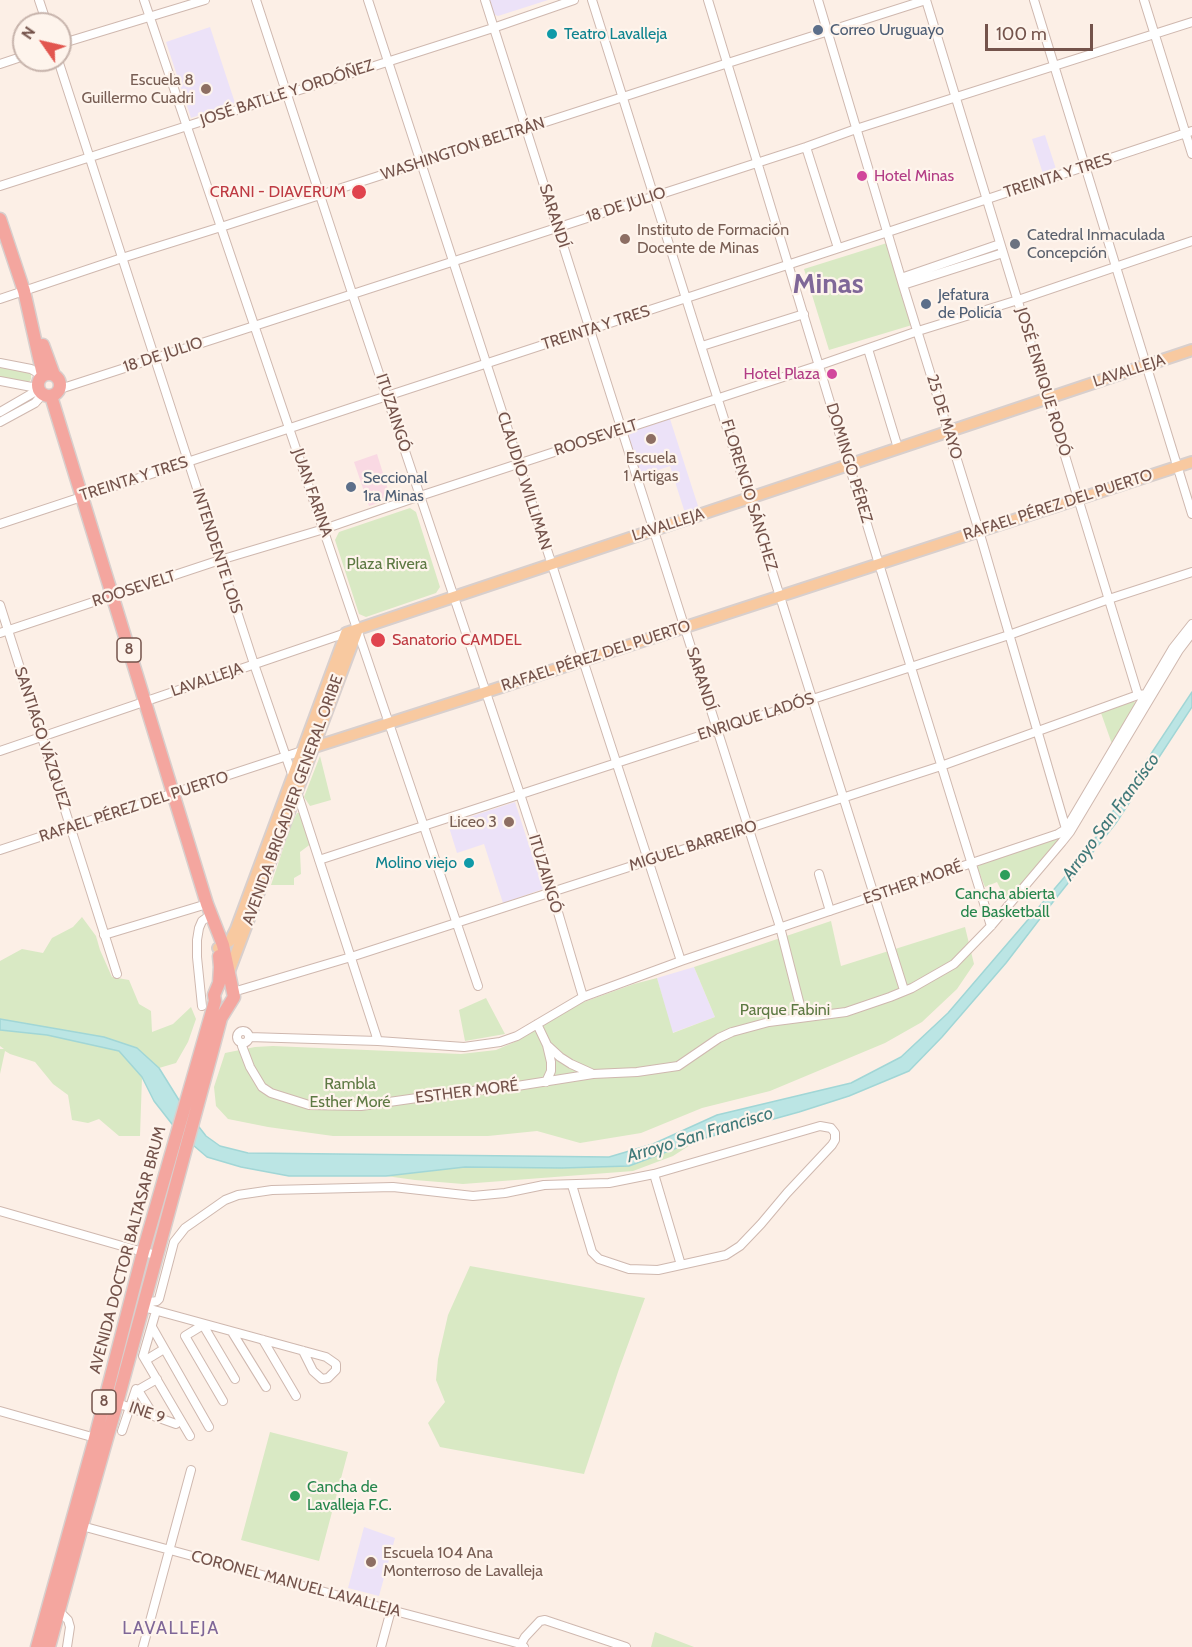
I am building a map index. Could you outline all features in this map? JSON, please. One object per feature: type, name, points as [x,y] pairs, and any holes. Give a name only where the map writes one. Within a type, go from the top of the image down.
[{"type":"highway","name":"8","points":[[0,219],[24,291],[47,375],[59,381],[46,392],[82,496],[229,972],[234,997],[228,1006]]},
{"type":"highway","points":[[46,392],[38,381],[47,375]]},
{"type":"highway","name":"8","points":[[216,996],[221,946]]},
{"type":"highway","points":[[228,1006],[220,1006],[216,996],[224,987],[232,991]]},
{"type":"highway","name":"AVENIDA DOCTOR BALTASAR BRUM","points":[[100,1439],[117,1403],[182,1165],[216,996]]},
{"type":"highway","name":"AVENIDA DOCTOR BALTASAR BRUM","points":[[44,1645],[100,1439],[143,1252],[170,1157],[206,1049],[228,1006]]},
{"type":"highway","name":"AVENIDA DOCTOR BALTASAR BRUM","points":[[44,1645],[59,1611],[76,1524]]},
{"type":"main road","name":"LAVALLEJA","points":[[346,633],[1192,350]]},
{"type":"main road","name":"RAFAEL PÉREZ DEL PUERTO","points":[[307,749],[1192,462]]},
{"type":"main road","name":"AVENIDA BRIGADIER GENERAL ORIBE","points":[[229,972],[292,777],[307,749],[358,629]]},
{"type":"main road","name":"AVENIDA BRIGADIER GENERAL ORIBE","points":[[221,946],[230,941],[249,908],[297,790],[307,749],[346,633]]},
{"type":"street","name":"JUAN FARINA","points":[[144,0],[478,986]]},
{"type":"street","points":[[72,41],[205,0]]},
{"type":"street","name":"ITUZAINGÓ","points":[[256,0],[520,794],[552,892],[582,997]]},
{"type":"street","name":"CLAUDIO WILLIMAN","points":[[368,0],[681,961]]},
{"type":"street","name":"SARANDÍ","points":[[485,0],[780,927],[803,1017]]},
{"type":"street","name":"JOSÉ BATLLE Y ORDÓÑEZ","points":[[0,186],[494,28],[574,0]]},
{"type":"street","name":"FLORENCIO SÁNCHEZ","points":[[592,0],[904,990]]},
{"type":"street","name":"DOMINGO PÉREZ","points":[[708,0],[991,926]]},
{"type":"street","name":"25 DE MAYO","points":[[818,0],[902,282],[980,531],[1037,732],[1068,830]]},
{"type":"street","name":"WASHINGTON BELTRÁN","points":[[0,299],[926,0]]},
{"type":"street","name":"JOSÉ ENRIQUE RODÓ","points":[[926,0],[1109,599],[1145,695]]},
{"type":"street","points":[[1034,0],[1192,514]]},
{"type":"street","points":[[1144,0],[1154,35],[1189,132],[1192,154]]},
{"type":"street","name":"18 DE JULIO","points":[[46,392],[1192,22]]},
{"type":"street","name":"INTENDENTE LOIS","points":[[62,72],[378,1041]]},
{"type":"street","name":"TREINTA Y TRES","points":[[0,524],[1189,132]]},
{"type":"street","points":[[806,147],[838,248]]},
{"type":"street","name":"ROOSEVELT","points":[[4,632],[220,560],[324,529],[1192,241]]},
{"type":"street","points":[[902,282],[1000,244]]},
{"type":"street","points":[[902,282],[1003,253]]},
{"type":"street","points":[[702,346],[804,314]]},
{"type":"street","points":[[868,349],[898,448]]},
{"type":"street","points":[[0,363],[31,369],[47,375]]},
{"type":"street","points":[[0,381],[46,392]]},
{"type":"street","points":[[0,412],[46,392]]},
{"type":"street","points":[[0,422],[35,403],[46,392]]},
{"type":"street","name":"ENRIQUE LADÓS","points":[[319,860],[1009,635],[1192,572]]},
{"type":"street","name":"SANTIAGO VÁZQUEZ","points":[[0,605],[4,632],[42,737],[117,974]]},
{"type":"street","name":"ESTHER MORÉ","points":[[1068,830],[681,961],[582,997],[517,1036],[500,1042],[464,1047],[378,1041],[246,1040],[242,1046],[250,1067],[262,1087],[271,1093],[309,1105],[361,1106],[593,1074],[637,1072],[678,1066],[719,1038],[732,1032],[769,1022],[846,1012],[912,988],[954,964],[991,926],[1068,830],[1173,648],[1192,624]]},
{"type":"street","name":"LAVALLEJA","points":[[0,751],[346,633]]},
{"type":"street","name":"ESTHER MORÉ","points":[[1145,695],[1192,633]]},
{"type":"street","name":"MIGUEL BARREIRO","points":[[232,991],[351,957],[649,861],[941,766],[1145,695]]},
{"type":"street","name":"RAFAEL PÉREZ DEL PUERTO","points":[[0,850],[307,749]]},
{"type":"street","points":[[819,874],[830,911]]},
{"type":"street","points":[[104,935],[208,910]]},
{"type":"street","points":[[202,1006],[196,957],[197,940],[199,928],[208,910]]},
{"type":"street","name":"ESTHER MORÉ","points":[[537,1024],[547,1045],[551,1062],[551,1071],[546,1082]]},
{"type":"street","name":"ESTHER MORÉ","points":[[547,1045],[571,1064],[593,1074]]},
{"type":"street","points":[[144,1305],[157,1302],[159,1299],[174,1242],[185,1228],[225,1200],[238,1195],[272,1190],[393,1187],[473,1196],[505,1193],[544,1185],[609,1183],[654,1174],[820,1126],[831,1128],[835,1133],[832,1145],[740,1246],[726,1255],[658,1270],[629,1269],[599,1259],[592,1252],[572,1185]]},
{"type":"street","points":[[654,1174],[681,1265]]},
{"type":"street","points":[[0,1211],[157,1255]]},
{"type":"street","points":[[144,1305],[156,1311],[303,1351],[332,1360],[336,1364],[336,1370],[328,1378],[322,1379],[313,1371],[303,1351]]},
{"type":"street","points":[[156,1311],[145,1358],[190,1436]]},
{"type":"street","points":[[203,1324],[235,1379]]},
{"type":"street","points":[[203,1324],[185,1336],[223,1401]]},
{"type":"street","points":[[152,1327],[209,1427]]},
{"type":"street","points":[[232,1332],[266,1387]]},
{"type":"street","points":[[263,1340],[296,1396]]},
{"type":"street","points":[[145,1358],[164,1349]]},
{"type":"street","points":[[122,1431],[137,1390],[157,1379]]},
{"type":"street","points":[[137,1390],[154,1416]]},
{"type":"street","name":"INE 9","points":[[117,1403],[176,1424]]},
{"type":"street","points":[[0,1411],[100,1439]]},
{"type":"street","points":[[143,1647],[191,1470]]},
{"type":"street","name":"CORONEL MANUEL LAVALLEJA","points":[[76,1524],[523,1645],[525,1637],[540,1621],[545,1620],[626,1647]]},
{"type":"street","points":[[381,1647],[391,1610]]},
{"type":"street","points":[[59,1611],[68,1620],[70,1627],[68,1647]]},
{"type":"shaded area","points":[[489,0],[548,0],[498,16],[493,14]]},
{"type":"shaded area","points":[[210,27],[235,103],[191,118],[166,42]]},
{"type":"shaded area","points":[[1045,135],[1056,169],[1043,174],[1032,139]]},
{"type":"shaded area","points":[[670,419],[699,509],[685,513],[670,466],[641,476],[627,433]]},
{"type":"shaded area","points":[[377,454],[391,499],[369,506],[354,462]]},
{"type":"shaded area","points":[[515,802],[543,889],[503,903],[484,844],[457,853],[448,824]]},
{"type":"shaded area","points":[[694,967],[715,1017],[672,1033],[657,978]]},
{"type":"shaded area","name":"Escuela 104 Ana Monterroso de Lavalleja","points":[[364,1527],[395,1538],[379,1596],[348,1588]]},
{"type":"green space","points":[[887,243],[912,325],[829,350],[804,269]]},
{"type":"green space","points":[[0,367],[31,373],[31,379],[29,382],[0,377]]},
{"type":"green space","name":"Plaza Rivera","points":[[410,508],[416,512],[440,587],[436,593],[366,617],[359,614],[335,540],[339,532]]},
{"type":"green space","points":[[1134,701],[1136,705],[1112,744],[1101,713]]},
{"type":"green space","points":[[320,756],[331,800],[310,806],[304,797]]},
{"type":"green space","points":[[297,813],[303,813],[312,843],[300,852],[301,874],[294,878],[294,885],[271,885],[291,825]]},
{"type":"green space","name":"Cancha abierta de Basketball","points":[[1064,835],[1007,902],[997,882],[985,887],[977,867],[982,863]]},
{"type":"green space","points":[[82,917],[96,936],[112,977],[129,980],[139,1004],[151,1011],[152,1032],[173,1024],[191,1007],[196,1019],[188,1042],[176,1063],[159,1068],[137,1048],[104,1037],[0,1019],[0,961],[22,949],[43,953],[52,938],[73,927]]},
{"type":"green space","points":[[831,921],[841,966],[965,927],[974,964],[957,989],[922,1022],[885,1043],[770,1091],[702,1108],[641,1133],[580,1143],[537,1131],[488,1136],[333,1136],[228,1119],[216,1106],[214,1087],[225,1053],[273,1046],[461,1054],[496,1050],[517,1041],[581,1003],[657,978],[673,1033],[715,1017],[694,967]]},
{"type":"green space","points":[[486,998],[505,1034],[465,1041],[459,1010]]},
{"type":"green space","points":[[0,1030],[47,1035],[119,1051],[142,1077],[140,1136],[119,1136],[99,1119],[88,1123],[72,1120],[68,1095],[53,1084],[35,1062],[5,1051],[0,1074],[0,1049],[4,1049],[0,1046]]},
{"type":"green space","points":[[698,1140],[673,1156],[633,1171],[463,1184],[386,1176],[465,1167],[629,1166]]},
{"type":"green space","points":[[470,1266],[645,1298],[584,1474],[440,1447],[428,1423],[445,1402],[436,1380],[438,1359],[448,1315]]},
{"type":"green space","name":"Cancha de Lavalleja F.C.","points":[[270,1432],[348,1452],[319,1561],[241,1540]]},
{"type":"green space","points":[[655,1632],[694,1647],[651,1647]]},
{"type":"water","name":"Arroyo San Francisco","points":[[1192,692],[1192,707],[1116,823],[1006,963],[942,1037],[909,1071],[849,1096],[698,1140],[629,1166],[465,1167],[386,1176],[289,1176],[241,1167],[207,1157],[179,1133],[154,1101],[142,1077],[119,1051],[47,1035],[0,1030],[0,1019],[104,1037],[137,1048],[159,1068],[182,1105],[206,1136],[220,1146],[248,1153],[609,1157],[653,1144],[717,1115],[851,1083],[901,1057],[948,1013],[1086,852]]},
{"type":"place","name":"Correo Uruguayo","points":[[818,30]]},
{"type":"place","name":"Teatro Lavalleja","points":[[552,34]]},
{"type":"place","name":"Escuela 8 Guillermo Cuadri","points":[[206,89]]},
{"type":"place","name":"Hotel Minas","points":[[862,176]]},
{"type":"place","name":"CRANI - DIAVERUM","points":[[359,192]]},
{"type":"place","name":"Instituto de Formación Docente de Minas","points":[[625,239]]},
{"type":"place","name":"Catedral Inmaculada Concepción","points":[[1015,244]]},
{"type":"place","name":"Jefatura de Policía","points":[[926,304]]},
{"type":"place","name":"Hotel Plaza","points":[[832,374]]},
{"type":"place","name":"Escuela 1 Artigas","points":[[651,439]]},
{"type":"place","name":"Seccional 1ra Minas","points":[[351,487]]},
{"type":"place","name":"Sanatorio CAMDEL","points":[[378,640]]},
{"type":"place","name":"Liceo 3","points":[[509,822]]},
{"type":"place","name":"Molino viejo","points":[[469,863]]},
{"type":"place","name":"Cancha abierta de Basketball","points":[[1005,875]]},
{"type":"place","name":"Cancha de Lavalleja F.C.","points":[[295,1496]]},
{"type":"place","name":"Escuela 104 Ana Monterroso de Lavalleja","points":[[371,1562]]},
{"type":"district","name":"Minas","points":[[828,285]]},
{"type":"district","name":"LAVALLEJA","points":[[171,1629]]},
{"type":"park label","name":"Parque Fabini","points":[[785,1010]]},
{"type":"park label","name":"Rambla Esther Moré","points":[[350,1093]]}]
